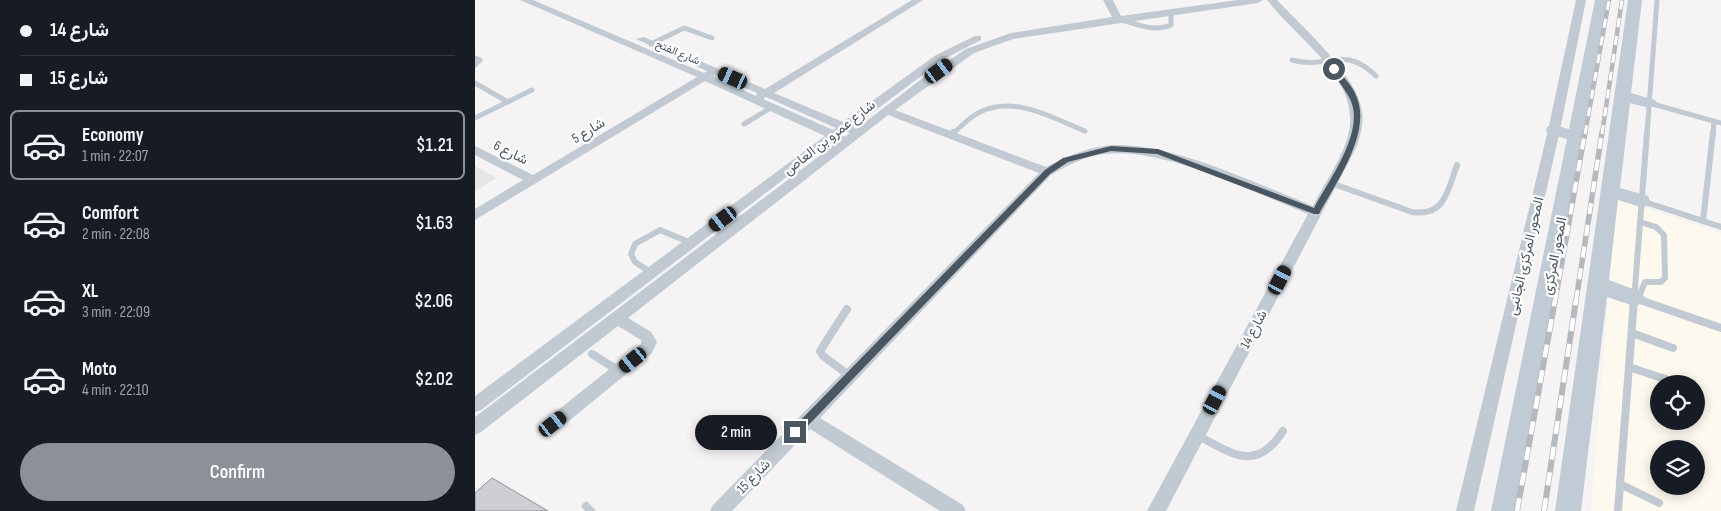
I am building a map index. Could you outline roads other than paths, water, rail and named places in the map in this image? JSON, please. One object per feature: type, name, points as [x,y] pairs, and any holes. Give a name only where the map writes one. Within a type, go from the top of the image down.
[{"type":"main road","name":"المحور المركزى","points":[[1504,511],[1602,0]]},
{"type":"main road","points":[[1568,511],[1635,0]]},
{"type":"main road","points":[[1623,96],[1649,103]]},
{"type":"main road","points":[[1554,130],[1577,137]]},
{"type":"main road","points":[[1610,191],[1641,201]]},
{"type":"main road","points":[[1598,285],[1634,298]]},
{"type":"street","name":"شارع الفتح","points":[[525,0],[705,77],[847,142]]},
{"type":"street","name":"شارع الفتح","points":[[548,0],[716,70],[859,133]]},
{"type":"street","points":[[755,100],[918,0]]},
{"type":"street","points":[[1108,0],[1116,16]]},
{"type":"street","name":"شارع عمرو بن العاص","points":[[475,427],[951,62],[989,43],[1035,31],[1203,0]]},
{"type":"street","name":"شارع عمرو بن العاص","points":[[475,405],[914,75],[960,46],[1005,29],[1116,16],[1171,12],[1258,0]]},
{"type":"street","name":"شارع 14","points":[[1157,511],[1351,146],[1357,128],[1357,110],[1352,93],[1328,62],[1272,0]]},
{"type":"street","name":"المحور المركزى الجانبى","points":[[1465,511],[1554,130],[1581,0]]},
{"type":"street","name":"شارع 5","points":[[475,214],[716,70]]},
{"type":"street","points":[[887,111],[1047,172]]},
{"type":"street","name":"شارع 15","points":[[719,511],[1047,172],[1066,160],[1111,148],[1158,152],[1316,212]]},
{"type":"street","name":"شارع 6","points":[[475,150],[533,180]]},
{"type":"street","points":[[553,424],[647,348],[649,342],[646,336],[617,318]]},
{"type":"street","points":[[808,419],[957,511]]},
{"type":"lane","points":[[1619,511],[1657,0]]},
{"type":"lane","points":[[651,44],[684,28],[712,38]]},
{"type":"lane","points":[[475,58],[480,60],[475,65]]},
{"type":"lane","points":[[1292,60],[1310,64],[1355,60],[1376,76]]},
{"type":"lane","points":[[475,83],[508,102]]},
{"type":"lane","points":[[475,118],[532,90]]},
{"type":"lane","points":[[1649,103],[1717,122],[1703,221]]},
{"type":"lane","points":[[951,136],[979,111],[1003,106],[1017,107],[1085,131]]},
{"type":"lane","points":[[744,124],[772,107]]},
{"type":"lane","points":[[1331,183],[1412,212],[1426,214],[1432,213],[1439,207],[1457,165]]},
{"type":"lane","points":[[1641,201],[1721,227]]},
{"type":"lane","points":[[1634,298],[1640,294],[1645,282],[1661,282],[1665,278],[1664,235],[1656,227],[1640,222]]},
{"type":"lane","points":[[652,273],[635,262],[631,254],[635,244],[660,230],[691,243]]},
{"type":"lane","points":[[1634,298],[1721,328]]},
{"type":"lane","points":[[847,309],[822,344],[820,351],[823,356],[850,376]]},
{"type":"lane","points":[[1632,333],[1673,348]]},
{"type":"lane","points":[[592,354],[619,372]]},
{"type":"lane","points":[[1629,367],[1653,375]]},
{"type":"lane","points":[[1197,434],[1241,457],[1260,456],[1276,446],[1283,431]]},
{"type":"lane","points":[[1620,484],[1659,503]]},
{"type":"railway","points":[[1585,134],[1609,0]]},
{"type":"railway","points":[[1602,134],[1622,0]]},
{"type":"railway","points":[[1555,301],[1585,132]]},
{"type":"railway","points":[[1576,301],[1602,132]]},
{"type":"railway","points":[[1517,511],[1555,300]]},
{"type":"railway","points":[[1544,511],[1576,300]]}]
